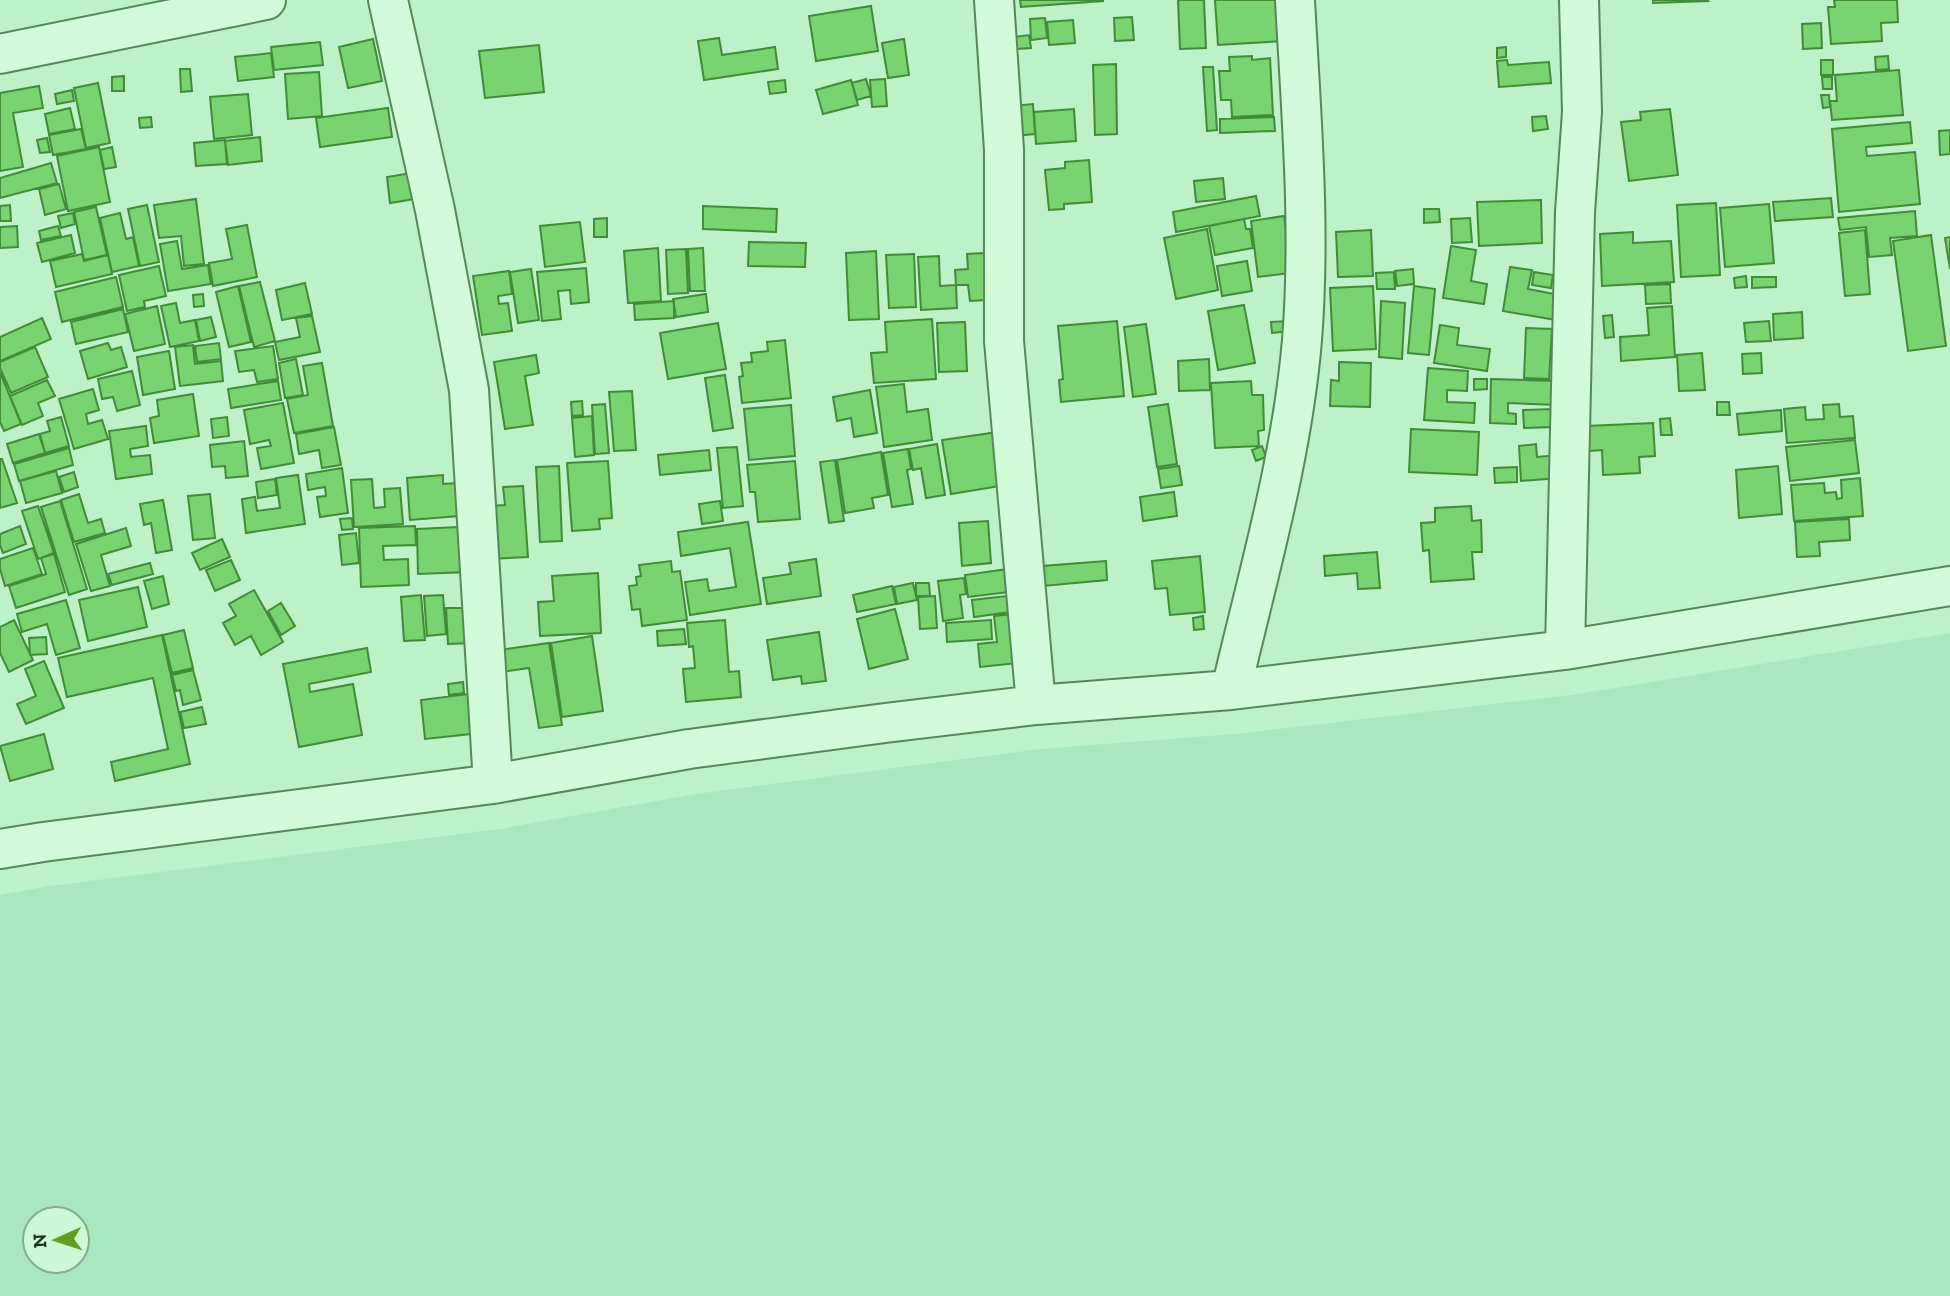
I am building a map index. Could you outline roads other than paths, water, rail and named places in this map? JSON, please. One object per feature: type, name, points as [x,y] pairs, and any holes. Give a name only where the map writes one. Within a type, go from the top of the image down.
[{"type":"street","points":[[0,54],[266,0]]},
{"type":"street","points":[[388,0],[435,210],[469,390],[493,783]]},
{"type":"street","points":[[994,0],[1004,149],[1004,341],[1036,705]]},
{"type":"street","points":[[1231,690],[1286,458],[1301,341],[1307,217],[1295,0]]},
{"type":"street","points":[[1565,650],[1575,212],[1582,112],[1579,0]]},
{"type":"street","points":[[0,849],[493,783],[689,749],[1036,705],[1231,690],[1565,650],[1950,586]]}]
